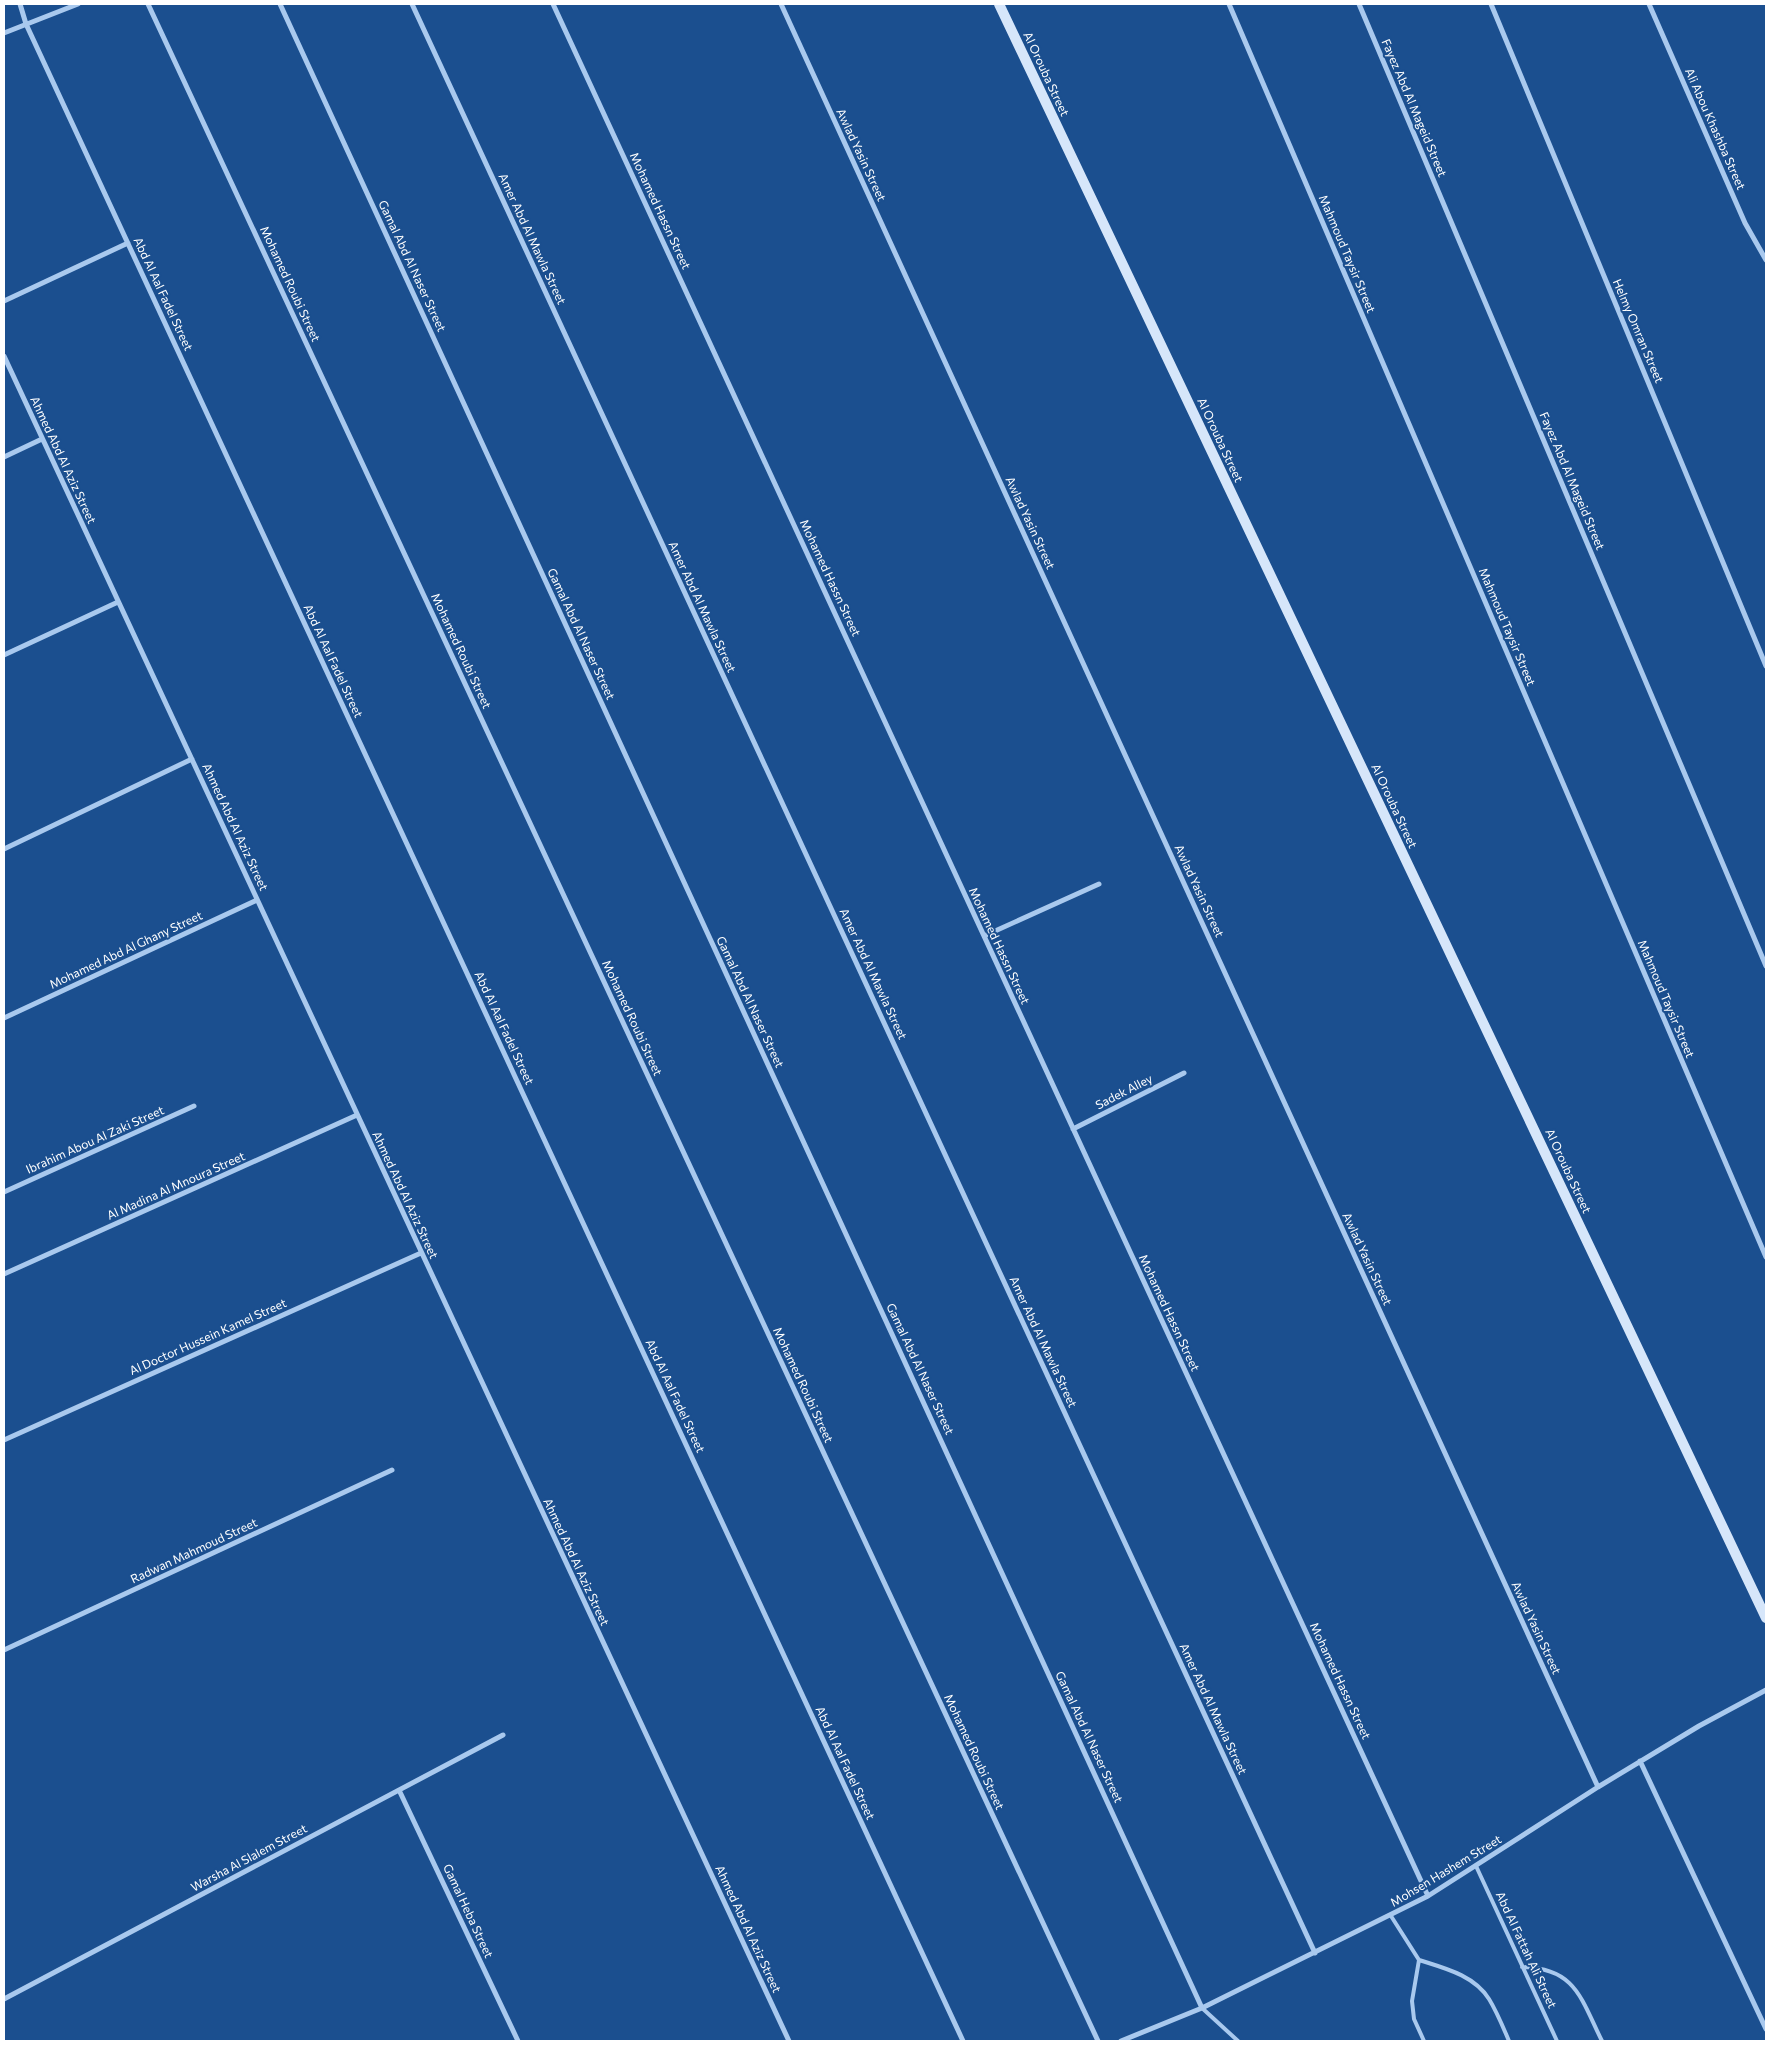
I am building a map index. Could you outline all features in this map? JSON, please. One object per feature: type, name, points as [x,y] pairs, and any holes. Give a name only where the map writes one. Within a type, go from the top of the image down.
[{"type":"street","name":"Abd Al Aal Fadel Street","points":[[20,4],[26,24],[963,2041]]},
{"type":"street","points":[[4,33],[78,4]]},
{"type":"street","name":"Mohamed Roubi Street","points":[[148,4],[1098,2041]]},
{"type":"street","name":"Gamal Abd Al Naser Street","points":[[280,4],[1202,2008]]},
{"type":"street","name":"Amer Abd Al Mawla Street","points":[[412,4],[1315,1953]]},
{"type":"street","name":"Mohamed Hassn Street","points":[[553,4],[1428,1896]]},
{"type":"street","name":"Awlad Yasin Street","points":[[781,4],[1598,1787]]},
{"type":"street","name":"Al Orouba Street","points":[[999,4],[1766,1618]]},
{"type":"street","name":"Mahmoud Taysir Street","points":[[1229,4],[1766,1257]]},
{"type":"street","name":"Fayez Abd Al Mageid Street","points":[[1359,4],[1766,966]]},
{"type":"street","name":"Helmy Omran Street","points":[[1491,4],[1766,666]]},
{"type":"street","name":"Ali Abou Khashba Street","points":[[1649,4],[1745,223],[1766,260]]},
{"type":"street","points":[[4,301],[128,243]]},
{"type":"street","name":"Ahmed Abd Al Aziz Street","points":[[4,356],[789,2041]]},
{"type":"street","points":[[4,457],[42,439]]},
{"type":"street","points":[[4,655],[118,602]]},
{"type":"street","points":[[4,849],[192,759]]},
{"type":"street","points":[[984,936],[1099,884]]},
{"type":"street","name":"Mohamed Abd Al Ghany Street","points":[[4,1018],[257,900]]},
{"type":"street","name":"Sadek Alley","points":[[1073,1129],[1184,1073]]},
{"type":"street","name":"Ibrahim Abou Al Zaki Street","points":[[4,1192],[194,1106]]},
{"type":"street","name":"Al Madina Al Mnoura Street","points":[[4,1274],[357,1116]]},
{"type":"street","name":"Al Doctor Hussein Kamel Street","points":[[4,1440],[421,1253]]},
{"type":"street","name":"Radwan Mahmoud Street","points":[[4,1650],[392,1470]]},
{"type":"street","name":"Mohsen Hashem Street","points":[[1121,2041],[1202,2008],[1428,1896],[1640,1761],[1699,1726],[1766,1690]]},
{"type":"street","name":"Warsha Al Slalem Street","points":[[4,1999],[503,1735]]},
{"type":"street","points":[[1640,1761],[1766,2029]]},
{"type":"street","name":"Gamal Heba Street","points":[[400,1790],[518,2041]]},
{"type":"street","points":[[1135,2035],[1138,2041]]},
{"type":"lane","name":"Abd Al Fattah Ali Street","points":[[1476,1866],[1557,2041]]},
{"type":"lane","points":[[1391,1916],[1419,1960],[1453,1970],[1471,1981],[1488,1998],[1509,2041]]},
{"type":"lane","points":[[1419,1960],[1412,2001],[1414,2019],[1424,2041]]},
{"type":"lane","points":[[1522,1967],[1541,1967],[1559,1974],[1576,1988],[1602,2041]]},
{"type":"lane","points":[[1202,2008],[1238,2041]]}]
